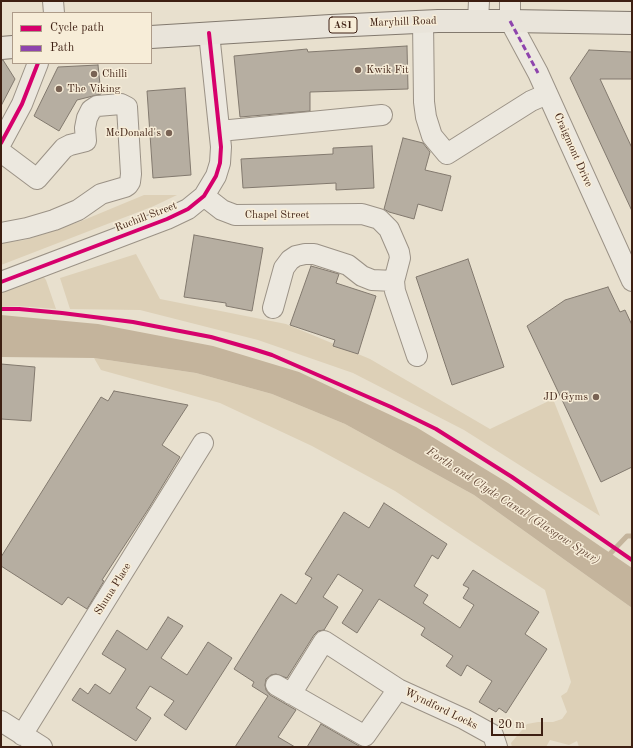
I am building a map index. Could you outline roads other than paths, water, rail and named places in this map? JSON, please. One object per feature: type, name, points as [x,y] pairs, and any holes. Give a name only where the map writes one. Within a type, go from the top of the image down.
[{"type":"main road","name":"Maryhill Road","points":[[152,37],[423,21],[478,11],[510,11],[632,23]]},
{"type":"main road","points":[[1,48],[12,47]]},
{"type":"street","points":[[53,1],[54,12]]},
{"type":"street","points":[[61,1],[61,12]]},
{"type":"street","name":"Craigmont Drive","points":[[510,11],[632,281]]},
{"type":"street","points":[[423,21],[424,102],[426,117],[432,136],[447,154],[531,101],[547,94]]},
{"type":"street","name":"Ruchill Street","points":[[1,282],[167,219],[188,209],[204,196],[212,184],[220,163],[221,147],[209,33]]},
{"type":"street","points":[[1,143],[22,104],[38,64]]},
{"type":"street","points":[[1,152],[37,179],[67,146],[86,141],[85,128],[87,118],[91,110],[97,106],[121,104],[127,107],[131,174],[128,185],[101,194],[78,210],[54,220],[27,228],[1,233]]},
{"type":"street","points":[[220,131],[382,115]]},
{"type":"street","name":"Chapel Street","points":[[204,196],[222,210],[241,216],[356,214],[368,215],[379,219],[389,229],[399,252],[400,258],[394,281]]},
{"type":"street","points":[[273,308],[284,268],[290,260],[296,256],[305,254],[320,255],[348,266],[362,276],[372,280],[394,281],[395,291],[417,356]]},
{"type":"street","name":"Shuna Place","points":[[22,734],[203,443]]},
{"type":"street","name":"Wyndford Locks","points":[[398,689],[365,736],[283,690],[324,641],[398,689],[493,735],[497,747]]},
{"type":"street","points":[[1,721],[42,747]]},
{"type":"water","name":"Forth and Clyde Canal (Glasgow Spur)","points":[[1,315],[98,324],[213,346],[299,372],[416,427],[508,483],[632,568],[632,608],[474,495],[345,424],[272,394],[196,373],[94,358],[1,357]]},
{"type":"waterway","name":"Forth and Clyde Canal (Glasgow Spur)","points":[[606,558],[627,536],[632,536]]},
{"type":"place","name":"Kwik Fit","points":[[358,70]]},
{"type":"place","name":"Chilli","points":[[94,74]]},
{"type":"place","name":"The Viking","points":[[59,89]]},
{"type":"place","name":"McDonald's","points":[[169,133]]},
{"type":"place","name":"JD Gyms","points":[[596,397]]}]
